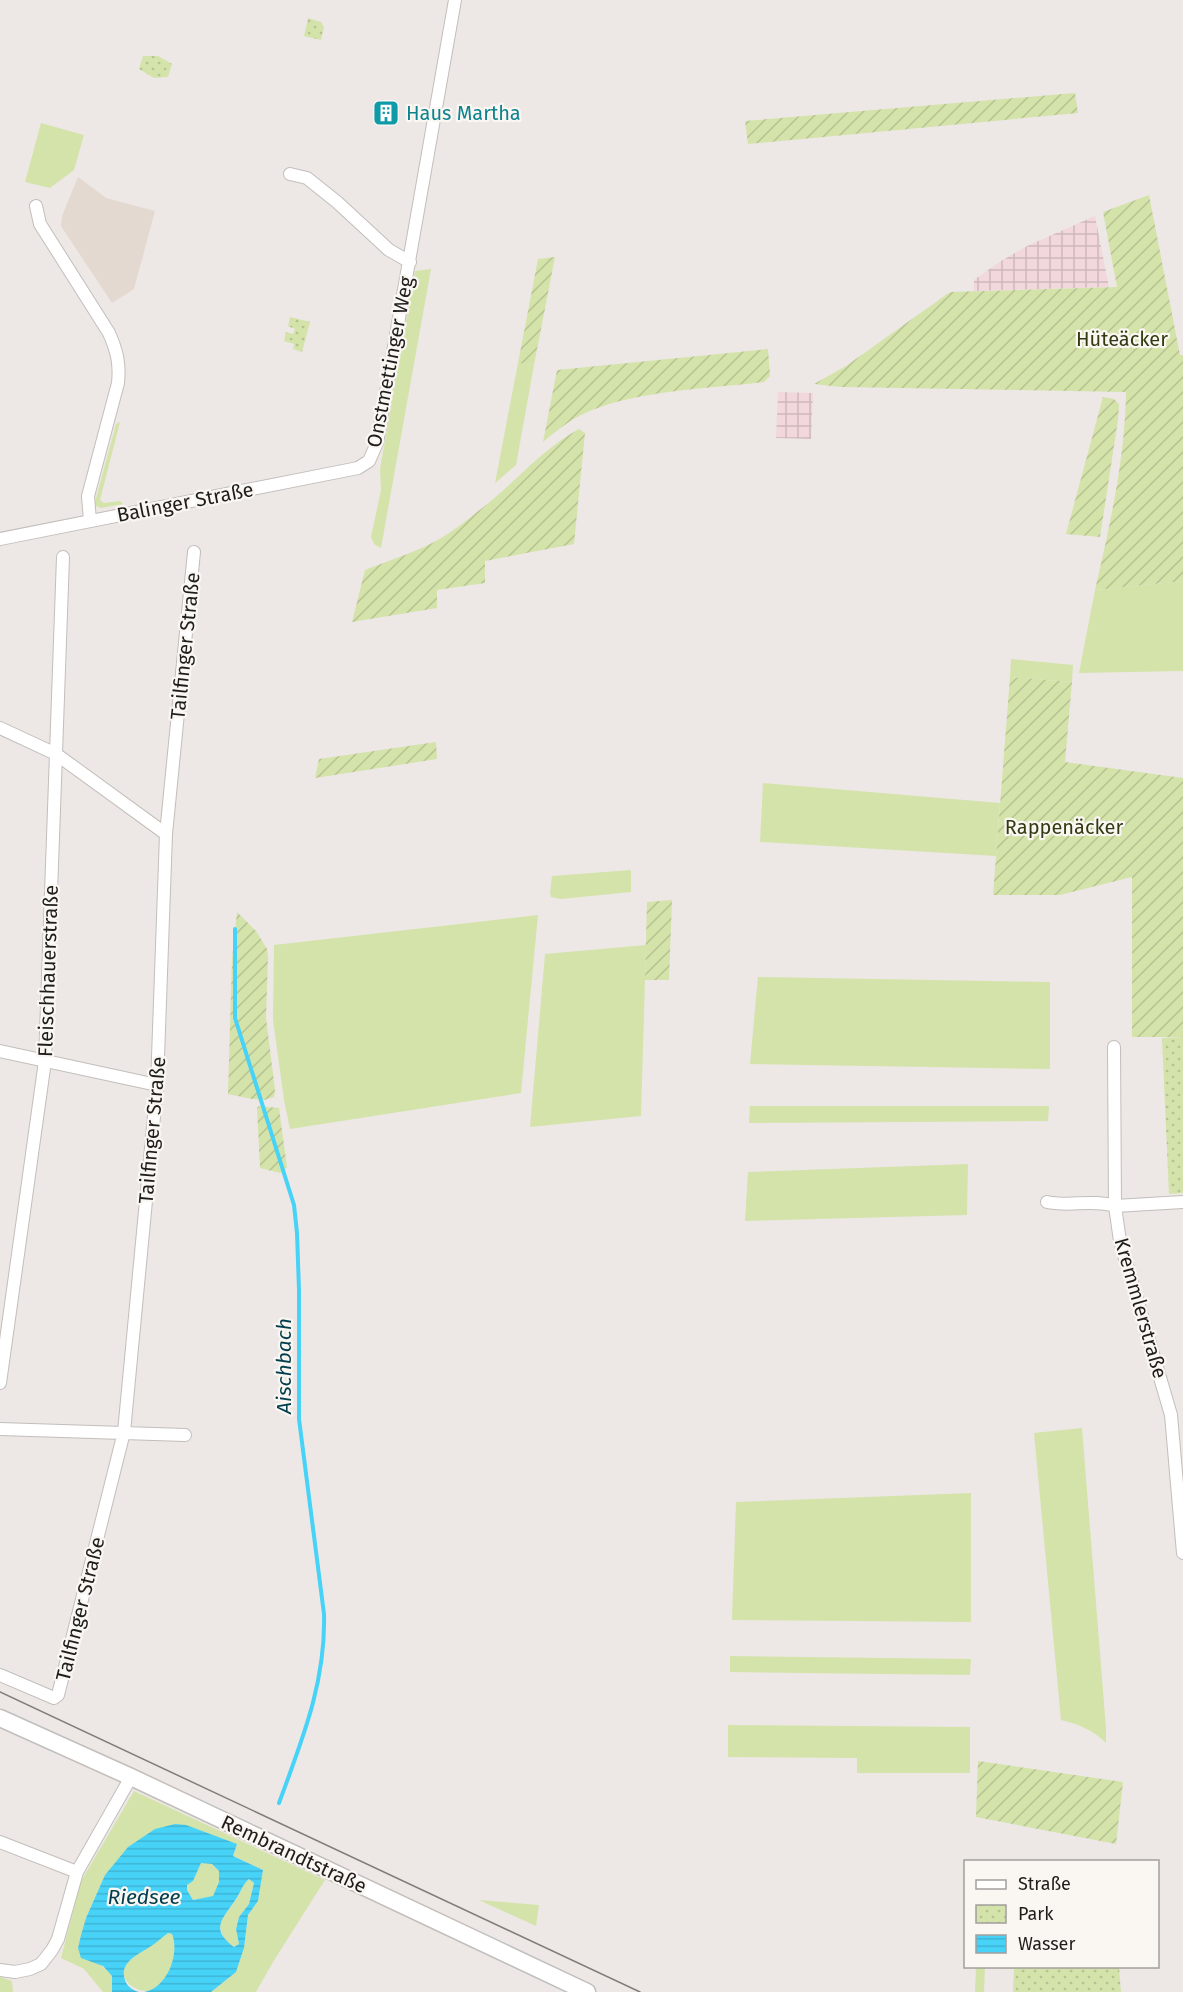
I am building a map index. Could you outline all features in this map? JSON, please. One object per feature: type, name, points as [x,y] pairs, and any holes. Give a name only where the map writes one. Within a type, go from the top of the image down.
[{"type":"street","name":"Onstmettinger Weg","points":[[369,461],[377,443],[455,0]]},
{"type":"street","name":"Onstmettinger Weg","points":[[290,174],[307,178],[389,250],[410,262]]},
{"type":"street","points":[[36,206],[40,224],[109,333],[119,365],[118,383],[88,496],[90,521]]},
{"type":"street","name":"Balinger Straße","points":[[0,539],[358,468],[369,461]]},
{"type":"street","name":"Tailfinger Straße","points":[[0,1674],[54,1698],[61,1689],[124,1432],[158,1085],[166,834],[194,552]]},
{"type":"street","name":"Fleischhauerstraße","points":[[0,1383],[45,1061],[63,557]]},
{"type":"street","points":[[0,728],[56,754],[166,834]]},
{"type":"street","name":"Kremmlerstraße","points":[[1114,1047],[1115,1206],[1120,1241],[1171,1415],[1181,1484],[1183,1553]]},
{"type":"street","points":[[0,1052],[158,1085]]},
{"type":"street","points":[[1047,1202],[1056,1204],[1103,1202],[1115,1206],[1183,1202]]},
{"type":"street","points":[[0,1429],[185,1436]]},
{"type":"street","name":"Rembrandtstraße","points":[[0,1718],[131,1777],[587,1992]]},
{"type":"street","points":[[0,1970],[15,1972],[30,1970],[41,1964],[52,1950],[58,1940],[77,1872],[131,1777]]},
{"type":"street","points":[[0,1842],[77,1872]]},
{"type":"shaded area","points":[[78,177],[106,198],[155,211],[134,289],[112,303],[61,226],[62,216]]},
{"type":"shaded area","points":[[1095,216],[1109,287],[974,291],[974,280],[1001,261],[1029,245]]},
{"type":"shaded area","points":[[778,392],[813,393],[811,439],[776,438]]},
{"type":"green space","points":[[308,18],[321,22],[324,27],[321,40],[304,36]]},
{"type":"green space","points":[[143,56],[158,56],[172,64],[168,77],[154,78],[139,69]]},
{"type":"green space","points":[[1075,93],[1078,113],[748,144],[745,121]]},
{"type":"green space","points":[[41,123],[84,135],[74,170],[50,188],[25,182]]},
{"type":"green space","name":"Hüteäcker","points":[[1149,195],[1180,355],[1183,355],[1183,581],[1095,590],[1120,467],[1126,392],[841,387],[814,384],[846,366],[950,292],[1117,287],[1103,212]]},
{"type":"green space","points":[[555,257],[534,365],[518,363],[538,259]]},
{"type":"green space","points":[[431,269],[381,548],[374,544],[371,537],[381,490],[380,469],[415,271]]},
{"type":"green space","points":[[290,317],[310,322],[302,352],[293,349],[294,344],[284,341],[286,332],[293,334],[295,329],[288,326]]},
{"type":"green space","points":[[768,349],[770,376],[764,382],[646,395],[623,400],[581,415],[543,442],[557,370]]},
{"type":"green space","points":[[518,363],[534,365],[516,465],[495,483]]},
{"type":"green space","points":[[1103,397],[1114,399],[1119,404],[1100,537],[1066,534]]},
{"type":"green space","points":[[120,422],[100,500],[104,503],[120,501],[123,504],[101,508],[96,506],[95,502],[116,424]]},
{"type":"green space","points":[[579,429],[585,433],[574,544],[485,561],[485,583],[437,590],[437,608],[352,622],[365,570],[417,550],[451,532],[486,505],[554,445]]},
{"type":"green space","points":[[1183,581],[1183,671],[1079,673],[1095,590]]},
{"type":"green space","points":[[1011,659],[1073,665],[1072,682],[1010,677]]},
{"type":"green space","name":"Rappenäcker","points":[[1010,677],[1072,682],[1065,762],[1183,778],[1183,1037],[1132,1037],[1132,877],[1060,895],[993,895]]},
{"type":"green space","points":[[436,742],[437,759],[315,778],[319,759]]},
{"type":"green space","points":[[763,783],[1000,803],[996,856],[760,842]]},
{"type":"green space","points":[[631,870],[631,892],[561,899],[551,897],[552,876]]},
{"type":"green space","points":[[672,900],[669,980],[645,980],[647,902]]},
{"type":"green space","points":[[237,912],[256,931],[267,949],[266,1018],[275,1090],[274,1097],[264,1100],[228,1094],[232,959]]},
{"type":"green space","points":[[538,915],[521,1093],[290,1129],[273,1020],[274,945]]},
{"type":"green space","points":[[646,945],[641,1116],[530,1127],[545,954]]},
{"type":"green space","points":[[758,977],[1050,982],[1050,1069],[750,1064]]},
{"type":"green space","points":[[1183,1037],[1183,1193],[1169,1194],[1162,1038]]},
{"type":"green space","points":[[259,1106],[279,1108],[287,1167],[280,1173],[260,1168],[257,1108]]},
{"type":"green space","points":[[750,1106],[1049,1106],[1048,1121],[749,1123]]},
{"type":"green space","points":[[968,1164],[967,1215],[745,1221],[748,1172]]},
{"type":"green space","points":[[1082,1428],[1106,1743],[1085,1728],[1061,1720],[1034,1433]]},
{"type":"green space","points":[[971,1493],[971,1622],[732,1620],[736,1502]]},
{"type":"green space","points":[[730,1656],[971,1659],[970,1675],[730,1672]]},
{"type":"green space","points":[[728,1725],[970,1727],[970,1773],[857,1773],[857,1758],[728,1757]]},
{"type":"green space","points":[[978,1761],[1123,1782],[1116,1844],[976,1817]]},
{"type":"green space","points":[[134,1791],[325,1880],[256,1992],[211,1992],[236,1972],[244,1948],[248,1915],[258,1901],[263,1870],[233,1856],[237,1844],[105,1875],[86,1918],[78,1948],[112,1976],[112,1992],[103,1992],[84,1969],[61,1958],[81,1881]]},
{"type":"green space","points":[[201,1863],[212,1864],[219,1871],[219,1882],[213,1897],[193,1900],[187,1890],[187,1885],[193,1881]]},
{"type":"green space","points":[[249,1879],[254,1883],[249,1904],[239,1917],[236,1929],[239,1944],[234,1947],[223,1936],[220,1922]]},
{"type":"green space","points":[[479,1900],[539,1905],[536,1926]]},
{"type":"green space","points":[[168,1933],[172,1934],[175,1950],[171,1967],[163,1981],[150,1991],[133,1987],[124,1975],[127,1964]]},
{"type":"green space","points":[[976,1968],[985,1968],[984,1992],[975,1992]]},
{"type":"green space","points":[[1014,1968],[1119,1968],[1121,1992],[1013,1992]]},
{"type":"green space","points":[[0,1977],[12,1981],[13,1992],[0,1992]]},
{"type":"water","name":"Riedsee","points":[[175,1824],[186,1825],[237,1844],[233,1856],[263,1870],[258,1901],[248,1915],[244,1948],[236,1972],[211,1992],[144,1992],[159,1984],[170,1969],[174,1951],[172,1934],[168,1933],[127,1964],[124,1974],[126,1982],[130,1988],[139,1992],[112,1992],[112,1976],[103,1966],[81,1958],[78,1948],[81,1935],[105,1875],[128,1847],[155,1829]],"holes":[[[201,1863],[212,1864],[219,1871],[219,1882],[213,1896],[193,1900],[187,1890],[187,1885],[193,1881]],[[249,1879],[254,1883],[249,1904],[239,1917],[236,1929],[239,1944],[234,1947],[222,1934],[221,1923]]]},
{"type":"waterway","name":"Aischbach","points":[[235,929],[235,1018],[294,1205],[299,1290],[299,1419],[324,1614],[324,1639],[317,1687],[304,1733],[279,1803]]},
{"type":"tram line","points":[[0,1692],[640,1992]]},
{"type":"place","name":"Haus Martha","points":[[386,113]]}]
